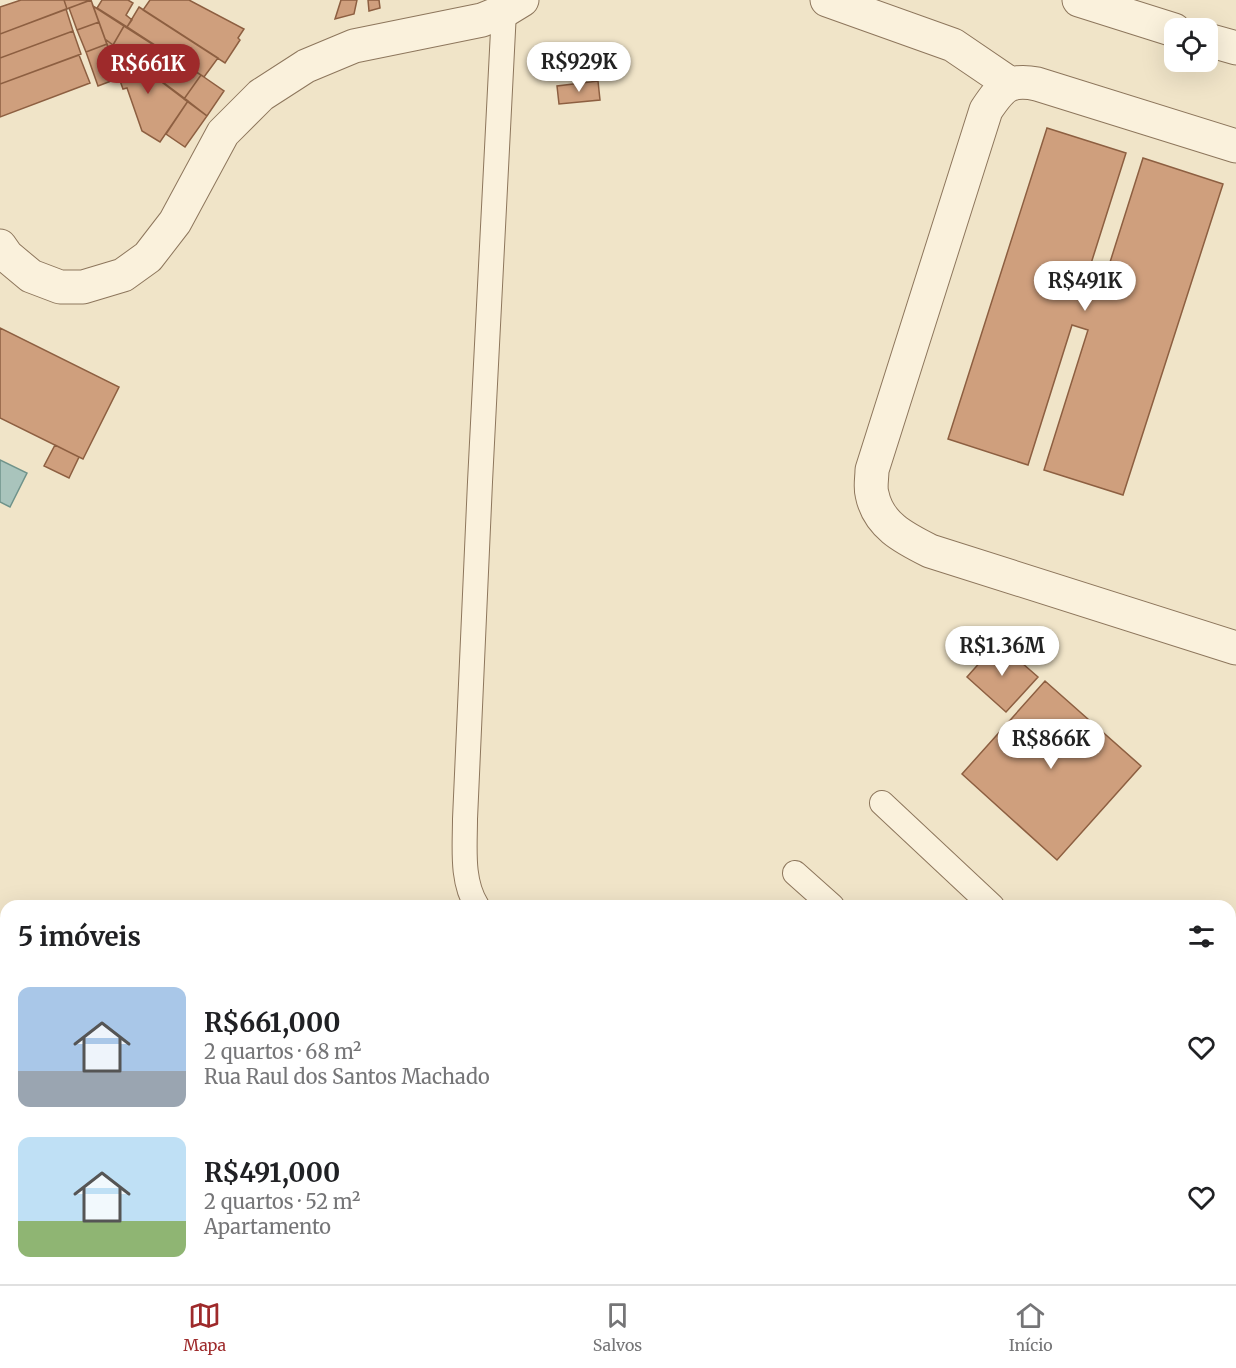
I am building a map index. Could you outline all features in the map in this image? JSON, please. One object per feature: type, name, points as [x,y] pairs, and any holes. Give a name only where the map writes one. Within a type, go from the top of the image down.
[{"type":"street","points":[[827,0],[953,45],[1009,83]]},
{"type":"street","points":[[1079,0],[1164,27]]},
{"type":"street","points":[[0,246],[7,256],[32,276],[60,287],[83,287],[123,275],[148,257],[175,222],[223,133],[261,95],[306,66],[354,46],[482,20],[513,6]]},
{"type":"street","points":[[1218,43],[1236,48]]},
{"type":"street","points":[[1236,146],[1037,84],[1024,81],[1009,83],[986,110],[872,470],[872,494],[882,519],[900,536],[930,551],[1236,648]]},
{"type":"lane","points":[[474,900],[467,883],[464,859],[465,819],[480,482],[513,6]]},
{"type":"lane","points":[[882,803],[986,900]]},
{"type":"lane","points":[[795,873],[825,900]]},
{"type":"water","points":[[0,460],[27,473],[10,507],[0,502]]},
{"type":"building","points":[[21,0],[64,0],[67,9],[0,34],[0,7]]},
{"type":"building","points":[[64,0],[90,0],[67,9]]},
{"type":"building","points":[[91,0],[99,22],[77,30],[69,8]]},
{"type":"building","points":[[102,0],[128,0],[133,3],[126,15],[132,20],[127,27],[97,8]]},
{"type":"building","points":[[150,0],[189,0],[244,29],[238,38],[240,40],[225,63],[143,10]]},
{"type":"building","points":[[341,0],[357,0],[354,14],[335,19]]},
{"type":"building","points":[[368,0],[379,0],[380,8],[369,11]]},
{"type":"building","points":[[93,6],[124,26],[113,45],[105,39]]},
{"type":"building","points":[[139,7],[218,58],[204,77],[127,27]]},
{"type":"building","points":[[66,9],[73,31],[0,58],[0,34]]},
{"type":"building","points":[[99,22],[107,44],[86,52],[77,30]]},
{"type":"building","points":[[124,26],[201,75],[184,99],[113,45]]},
{"type":"building","points":[[73,31],[81,54],[0,84],[0,58]]},
{"type":"building","points":[[105,39],[188,101],[160,142],[142,131],[127,88],[123,89]]},
{"type":"building","points":[[107,44],[119,78],[98,86],[86,52]]},
{"type":"building","points":[[79,55],[90,83],[0,117],[0,84]]},
{"type":"building","points":[[201,75],[224,91],[207,116],[184,99]]},
{"type":"building","points":[[598,81],[600,100],[559,104],[557,86]]},
{"type":"building","points":[[188,101],[207,116],[185,147],[166,134]]},
{"type":"building","points":[[1047,128],[1126,153],[1082,292],[1099,297],[1143,158],[1223,184],[1123,495],[1044,470],[1088,330],[1072,325],[1028,465],[948,439]]},
{"type":"building","points":[[0,328],[119,387],[83,459],[0,418]]},
{"type":"building","points":[[55,445],[79,457],[69,478],[44,466]]},
{"type":"building","points":[[998,642],[1038,677],[1006,712],[967,677]]},
{"type":"building","points":[[1045,681],[1141,766],[1057,860],[962,774]]}]
